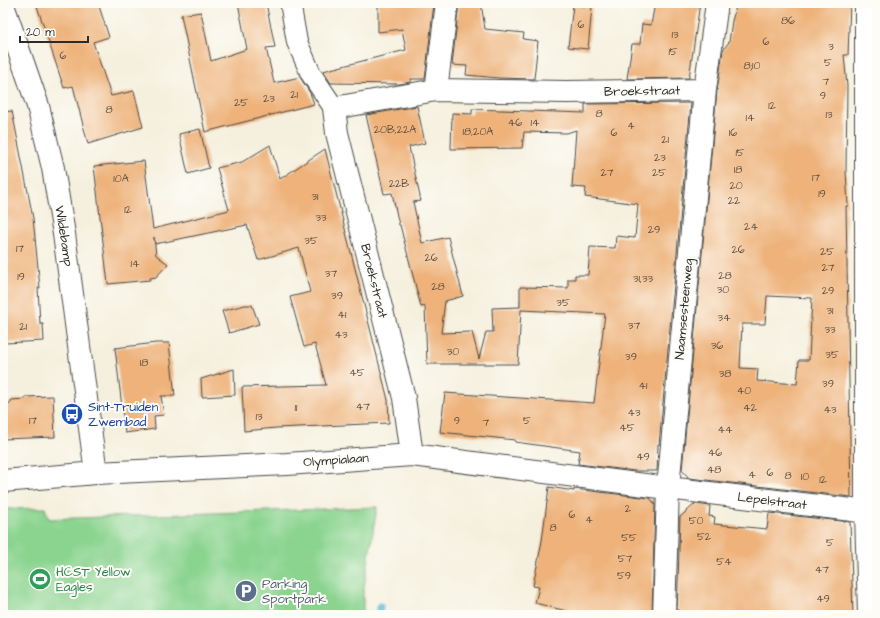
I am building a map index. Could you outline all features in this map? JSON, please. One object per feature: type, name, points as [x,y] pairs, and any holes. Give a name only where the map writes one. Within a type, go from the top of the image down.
[{"type":"street","points":[[436,90],[447,3]]},
{"type":"street","name":"Naamsesteenweg","points":[[664,615],[668,488],[705,90],[717,3]]},
{"type":"street","points":[[866,3],[872,513],[869,615]]},
{"type":"street","name":"Wildebamp","points":[[3,5],[38,106],[53,168],[64,234],[96,473]]},
{"type":"street","name":"Broekstraat","points":[[291,8],[297,42],[302,55],[311,74],[334,108],[337,133],[404,398],[412,455]]},
{"type":"street","name":"Broekstraat","points":[[334,108],[436,90],[567,92],[705,90]]},
{"type":"street","name":"Olympialaan","points":[[3,481],[96,473],[287,464],[412,455],[668,488]]},
{"type":"street","name":"Lepelstraat","points":[[668,488],[872,513]]},
{"type":"green space","points":[[377,507],[363,593],[363,615],[3,615],[3,509],[45,508],[49,519]]},
{"type":"building","points":[[36,3],[98,3],[109,37],[93,42],[111,96],[134,91],[143,127],[88,144],[73,86],[64,88]]},
{"type":"building","points":[[238,3],[266,3],[275,47],[266,48],[274,83],[300,77],[310,93],[314,104],[205,132],[181,15],[201,12],[211,61],[247,49]]},
{"type":"building","points":[[378,3],[434,3],[425,79],[411,79],[411,82],[400,84],[331,83],[323,71],[406,50],[402,29],[378,32]]},
{"type":"building","points":[[459,3],[481,3],[485,29],[524,33],[523,39],[538,41],[534,79],[466,75],[467,66],[452,65]]},
{"type":"building","points":[[655,3],[700,3],[689,78],[627,79],[632,44],[640,44],[642,24],[651,25]]},
{"type":"building","points":[[737,3],[850,3],[848,55],[844,55],[847,86],[846,171],[848,206],[846,206],[851,497],[689,478],[682,470],[717,91],[723,50],[729,42],[732,21]],"holes":[[[767,296],[812,298],[809,360],[799,360],[797,384],[757,381],[758,369],[740,368],[742,324],[765,324]]]},
{"type":"building","points":[[573,5],[592,7],[588,49],[568,47]]},
{"type":"building","points":[[691,103],[659,445],[658,444],[657,471],[635,471],[578,464],[580,451],[515,442],[515,440],[440,432],[445,393],[594,403],[605,314],[521,310],[518,364],[427,364],[425,306],[421,307],[392,193],[384,194],[366,115],[417,106],[425,143],[409,147],[421,201],[413,202],[422,243],[448,237],[463,296],[445,301],[441,333],[472,332],[479,359],[486,332],[493,332],[492,308],[520,307],[520,287],[568,288],[568,279],[575,279],[575,275],[588,275],[590,247],[615,248],[616,236],[635,238],[638,204],[585,197],[586,188],[572,187],[576,130],[567,133],[524,132],[522,148],[451,149],[452,113],[472,114],[472,109],[585,113],[585,104]]},
{"type":"building","points":[[12,111],[33,218],[40,288],[38,288],[40,324],[43,324],[44,341],[5,343],[5,327],[3,327],[3,112]]},
{"type":"building","points":[[200,129],[209,168],[188,174],[179,134]]},
{"type":"building","points":[[270,145],[280,179],[325,149],[388,400],[389,423],[276,428],[244,431],[242,387],[326,385],[315,344],[304,347],[290,297],[310,292],[299,248],[258,260],[247,225],[155,244],[154,237],[156,255],[168,264],[156,277],[150,278],[150,280],[108,284],[94,166],[144,161],[153,229],[229,210],[217,168],[242,162]]},
{"type":"building","points":[[245,305],[252,305],[259,324],[229,333],[222,311]]},
{"type":"building","points":[[169,343],[175,396],[161,396],[164,415],[154,416],[155,429],[125,433],[115,348]]},
{"type":"building","points":[[234,369],[235,395],[202,397],[201,379]]},
{"type":"building","points":[[53,396],[55,437],[3,439],[3,404],[11,403],[11,400],[25,399],[25,397]]},
{"type":"building","points":[[549,487],[574,491],[574,489],[650,498],[655,504],[652,615],[582,615],[535,603],[539,587],[533,586],[542,541]]},
{"type":"building","points":[[695,504],[710,506],[709,516],[715,517],[714,524],[767,529],[769,513],[850,522],[853,615],[677,615],[680,517]]},
{"type":"waterway","points":[[379,615],[380,606]]},
{"type":"place","name":"Sint-Truiden Zwembad","points":[[72,414]]},
{"type":"place","name":"HCST Yellow Eagles","points":[[40,579]]},
{"type":"place","name":"Parking Sportpark","points":[[246,591]]}]
